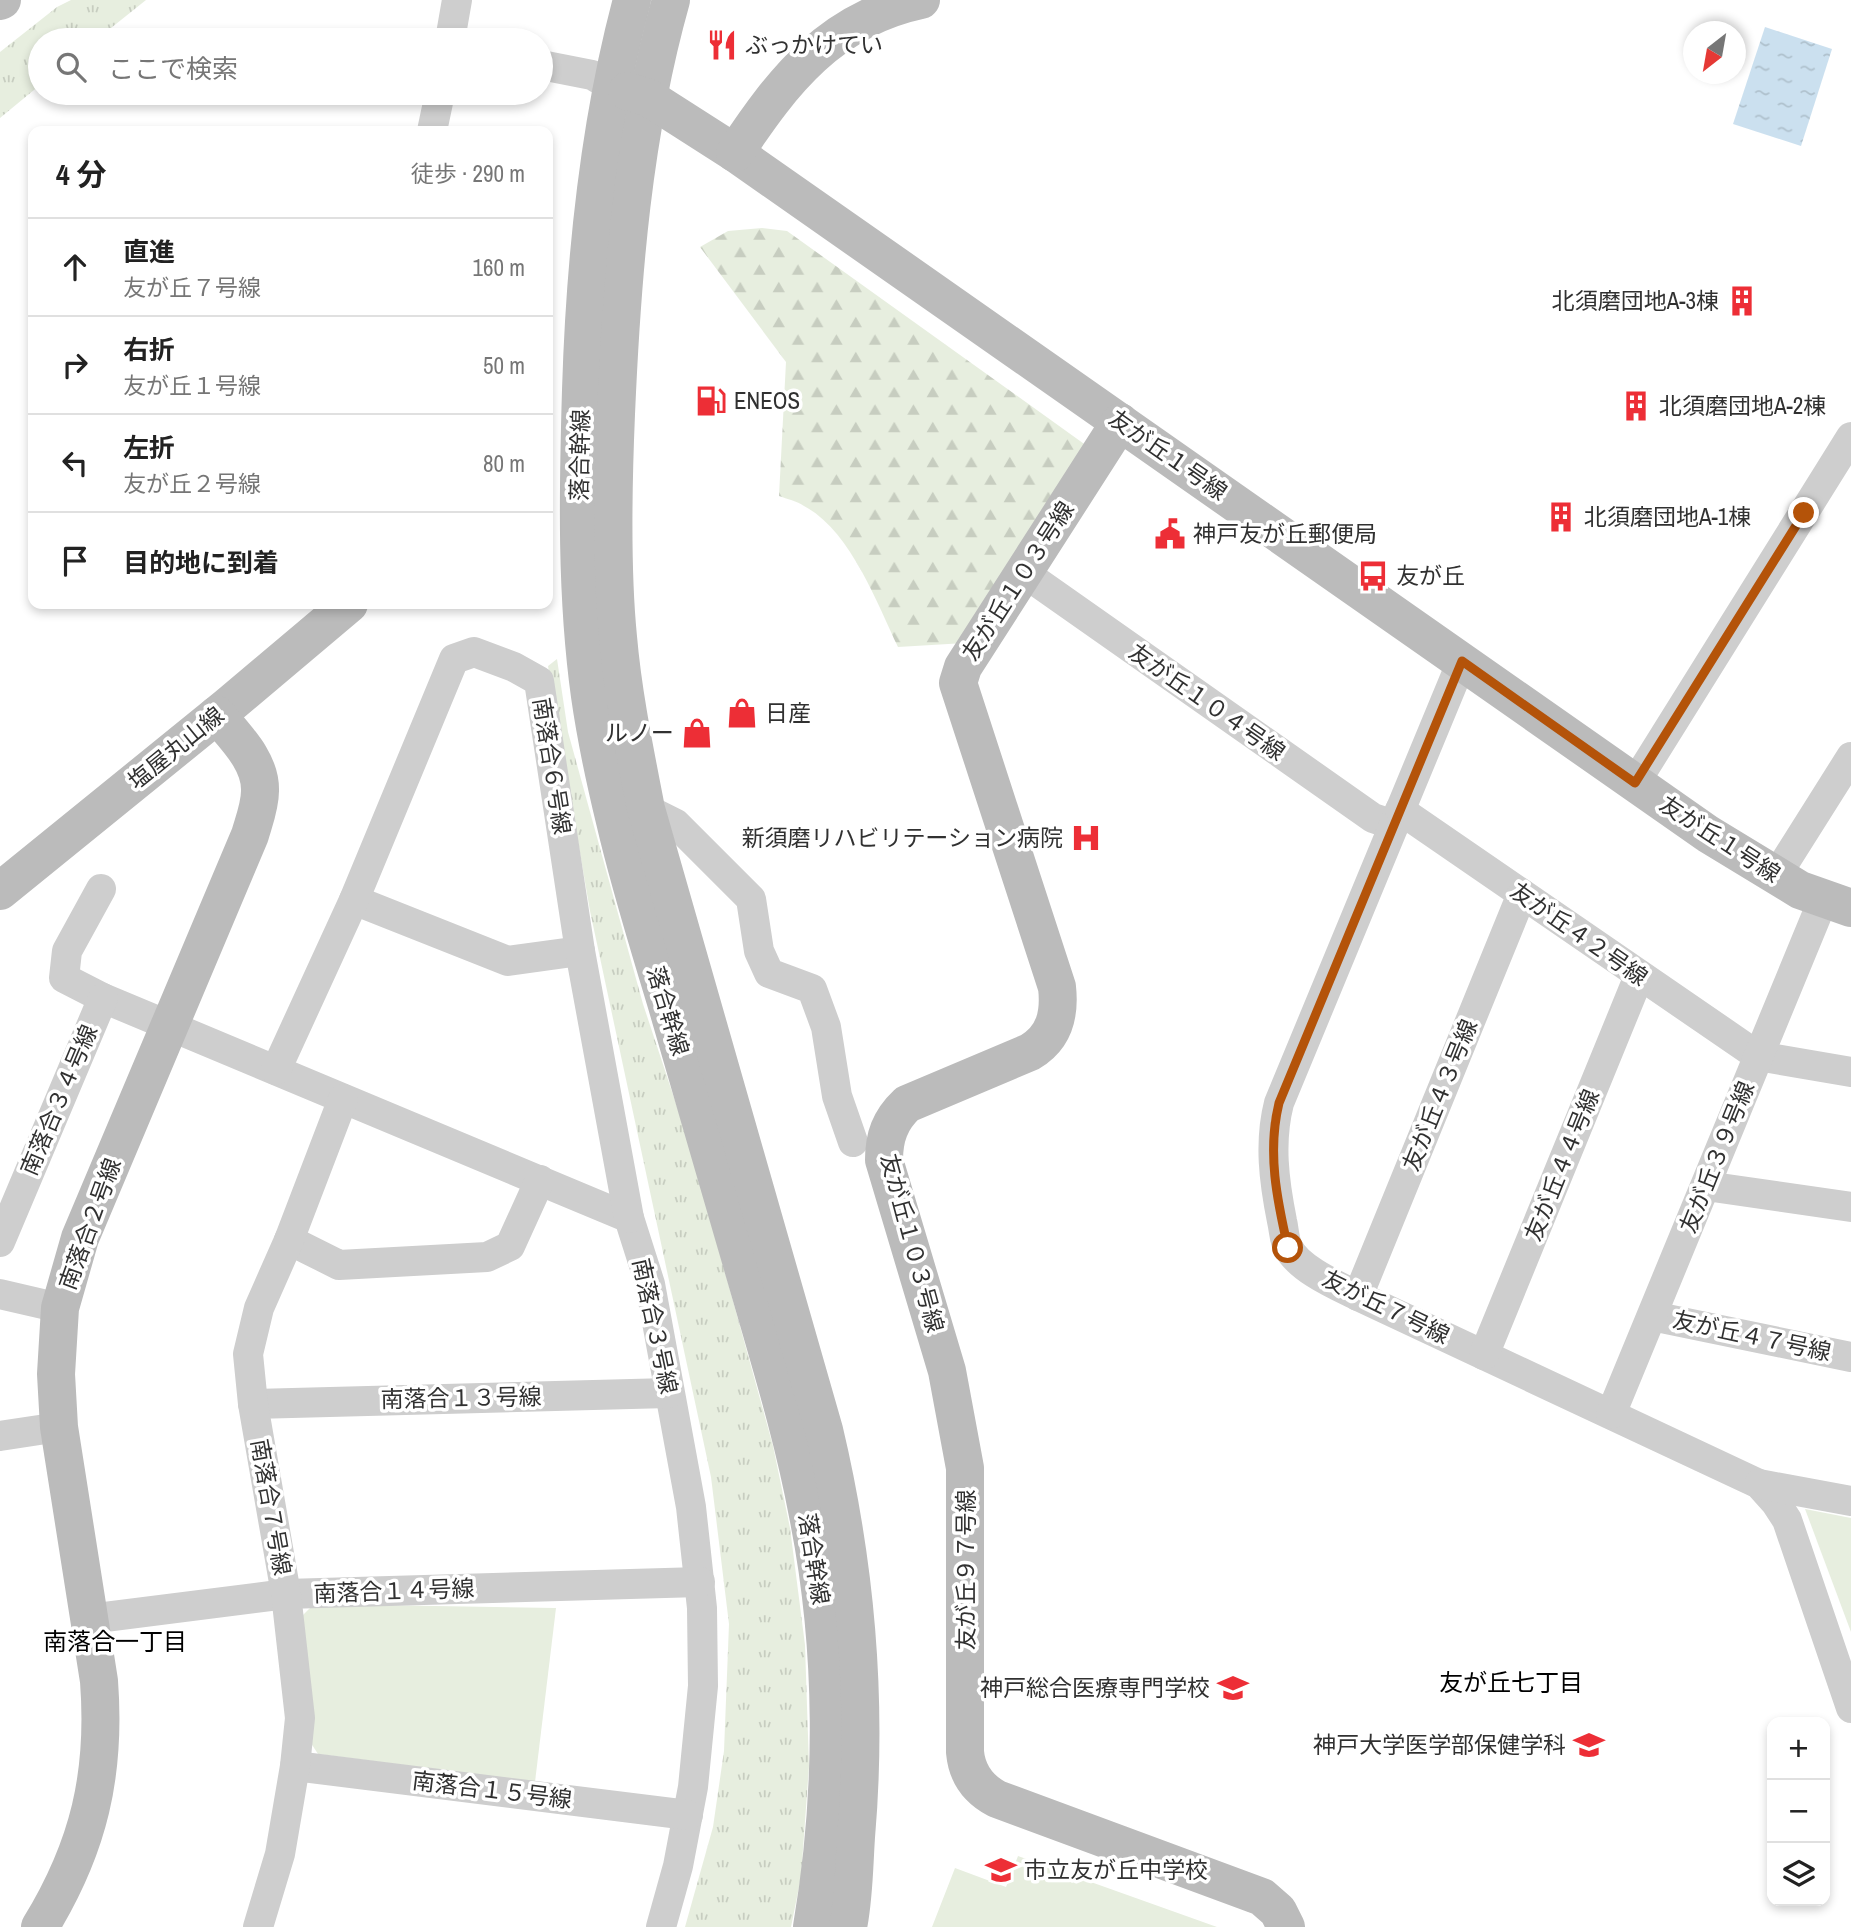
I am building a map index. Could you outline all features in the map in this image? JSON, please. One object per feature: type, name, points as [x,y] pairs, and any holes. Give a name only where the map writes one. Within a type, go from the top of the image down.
[{"type":"street","points":[[452,28],[457,0]]},
{"type":"street","points":[[612,87],[632,0]]},
{"type":"street","points":[[649,97],[671,0]]},
{"type":"street","points":[[553,67],[592,75],[612,87],[649,97],[735,153],[786,84],[817,51],[864,18],[921,0]]},
{"type":"street","name":"落合幹線","points":[[612,87],[591,229],[584,309],[578,459],[580,590],[590,695],[624,857],[784,1410],[809,1518],[823,1622],[828,1717],[823,1837],[812,1927]]},
{"type":"street","name":"落合幹線","points":[[581,415],[619,328],[629,215],[649,97]]},
{"type":"street","points":[[433,126],[437,105]]},
{"type":"street","name":"友が丘１号線","points":[[735,153],[1708,834],[1800,890],[1837,904]]},
{"type":"street","name":"落合幹線","points":[[581,415],[614,471],[618,636],[631,731],[646,809],[824,1430],[839,1494],[858,1634],[862,1695],[859,1803],[848,1927]]},
{"type":"street","name":"友が丘１０３号線","points":[[965,1468],[947,1371],[884,1160],[884,1145],[888,1130],[897,1114],[907,1104],[1038,1047],[1053,1027],[1057,1014],[1057,986],[958,683],[963,667],[1121,422]]},
{"type":"street","points":[[1635,783],[1851,437]]},
{"type":"street","name":"友が丘１０４号線","points":[[1023,572],[1373,818],[1397,817]]},
{"type":"street","name":"塩屋丸山線","points":[[0,891],[217,715],[339,609]]},
{"type":"street","name":"南落合６号線","points":[[276,1070],[354,900],[454,659],[474,652],[514,667],[539,681],[580,951],[629,1218]]},
{"type":"street","name":"友が丘７号線","points":[[1462,661],[1279,1103],[1274,1121],[1274,1182],[1288,1248],[1304,1265],[1326,1280],[1759,1484],[1787,1520],[1849,1694]]},
{"type":"street","name":"南落合２号線","points":[[40,1927],[66,1881],[81,1844],[100,1767],[102,1723],[99,1681],[59,1427],[56,1374],[60,1308],[80,1238],[250,835],[260,792],[256,765],[217,715]]},
{"type":"street","points":[[1776,876],[1851,757]]},
{"type":"street","points":[[646,809],[676,824],[751,899],[759,951],[769,973],[812,989],[826,1027],[837,1096],[853,1142]]},
{"type":"street","name":"友が丘４２号線","points":[[1397,817],[1522,894],[1758,1056]]},
{"type":"street","points":[[101,889],[67,951],[64,978],[103,998],[629,1218]]},
{"type":"street","name":"友が丘４３号線","points":[[1358,1296],[1522,894]]},
{"type":"street","points":[[354,900],[508,961],[580,951]]},
{"type":"street","name":"友が丘３９号線","points":[[1611,1414],[1758,1056],[1837,904]]},
{"type":"street","name":"友が丘４４号線","points":[[1484,1355],[1639,976]]},
{"type":"street","name":"南落合３４号線","points":[[0,1242],[103,998]]},
{"type":"street","points":[[1758,1056],[1851,1072]]},
{"type":"street","name":"南落合７号線","points":[[258,1927],[280,1854],[300,1718],[286,1594],[253,1404],[248,1354],[259,1308],[289,1240],[344,1099]]},
{"type":"street","points":[[289,1240],[339,1265],[486,1257],[510,1246],[540,1180]]},
{"type":"street","points":[[1706,1186],[1851,1207]]},
{"type":"street","name":"南落合３号線","points":[[629,1218],[650,1284],[691,1507],[699,1581],[703,1686],[698,1747],[678,1866],[661,1927]]},
{"type":"street","points":[[0,1294],[60,1308]]},
{"type":"street","name":"友が丘４７号線","points":[[1652,1316],[1851,1357]]},
{"type":"street","name":"南落合１３号線","points":[[253,1404],[669,1393]]},
{"type":"street","points":[[0,1436],[59,1427]]},
{"type":"street","name":"友が丘９７号線","points":[[965,1468],[965,1752],[973,1778],[997,1799],[1262,1897],[1278,1911],[1286,1927]]},
{"type":"street","points":[[1759,1484],[1851,1500]]},
{"type":"street","name":"南落合１４号線","points":[[89,1619],[286,1594],[699,1581]]},
{"type":"street","name":"南落合１５号線","points":[[295,1766],[688,1815]]},
{"type":"green space","points":[[71,0],[146,0],[111,28],[30,28],[57,7]]},
{"type":"green space","points":[[28,30],[28,95],[0,118],[0,52]]},
{"type":"green space","points":[[762,228],[787,231],[1087,446],[965,643],[898,647],[871,589],[835,532],[804,506],[779,496],[786,362],[700,247],[728,231]]},
{"type":"green space","points":[[557,659],[568,732],[643,1004],[692,1152],[773,1446],[790,1528],[805,1645],[809,1766],[801,1877],[791,1927],[685,1927],[713,1827],[724,1751],[729,1624],[711,1477],[590,911],[548,666]]},
{"type":"green space","points":[[1805,1509],[1851,1518],[1851,1632]]},
{"type":"green space","points":[[314,1604],[556,1608],[535,1782],[318,1754],[307,1737],[299,1619]]},
{"type":"green space","points":[[1018,1856],[1217,1927],[932,1927],[955,1868],[1006,1887]]},
{"type":"water","points":[[1765,27],[1832,49],[1801,146],[1733,124]]},
{"type":"place","name":"ぶっかけてい","points":[[722,45]]},
{"type":"place","name":"北須磨団地A-3棟","points":[[1742,301]]},
{"type":"place","name":"ENEOS","points":[[711,401]]},
{"type":"place","name":"北須磨団地A-2棟","points":[[1636,406]]},
{"type":"place","name":"北須磨団地A-1棟","points":[[1561,517]]},
{"type":"place","name":"神戸友が丘郵便局","points":[[1170,534]]},
{"type":"place","name":"友が丘","points":[[1373,576]]},
{"type":"place","name":"日産","points":[[742,713]]},
{"type":"place","name":"ルノー","points":[[697,733]]},
{"type":"place","name":"新須磨リハビリテーション病院","points":[[1086,838]]},
{"type":"place","name":"神戸総合医療専門学校","points":[[1233,1688]]},
{"type":"place","name":"神戸大学医学部保健学科","points":[[1589,1745]]},
{"type":"place","name":"市立友が丘中学校","points":[[1001,1870]]},
{"type":"district","name":"南落合一丁目","points":[[115,1642]]},
{"type":"district","name":"友が丘七丁目","points":[[1511,1683]]},
{"type":"route","points":[[1288,1248],[1274,1182],[1274,1121],[1279,1103],[1462,661],[1635,783],[1804,513]]}]
